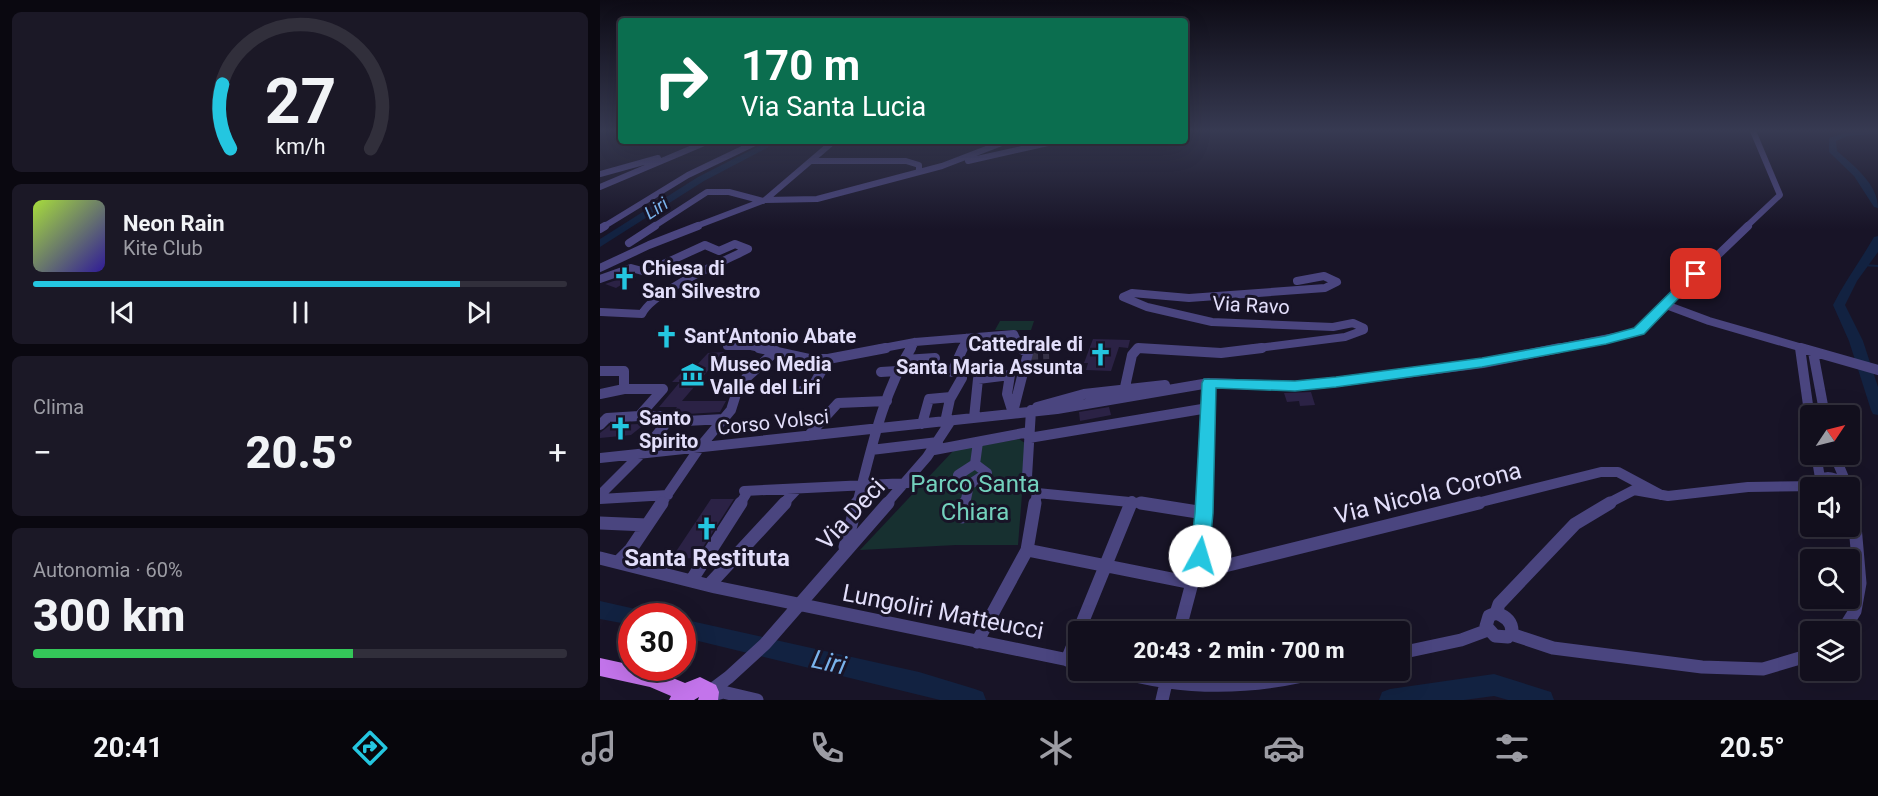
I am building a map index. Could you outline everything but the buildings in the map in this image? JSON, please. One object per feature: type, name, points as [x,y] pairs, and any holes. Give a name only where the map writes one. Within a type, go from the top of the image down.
[{"type":"main road","points":[[600,667],[651,678],[682,697],[700,687],[709,696]]},
{"type":"street","points":[[600,174],[636,164]]},
{"type":"street","points":[[600,188],[655,164]]},
{"type":"street","points":[[600,229],[688,175],[712,164]]},
{"type":"street","points":[[764,201],[809,164]]},
{"type":"street","points":[[915,164],[919,165],[919,172]]},
{"type":"street","points":[[942,166],[948,164]]},
{"type":"street","points":[[602,267],[669,237],[764,201],[817,199],[953,164]]},
{"type":"street","points":[[1031,410],[1057,409],[1209,383],[1295,386],[1482,363],[1630,334],[1642,328],[1780,195],[1767,164]]},
{"type":"street","points":[[629,243],[707,192],[745,195],[764,201]]},
{"type":"street","points":[[600,279],[632,268],[646,272],[705,245],[719,251],[735,244],[748,249],[664,293],[646,306],[642,314],[600,312]]},
{"type":"street","name":"Via Ravo","points":[[1125,387],[1132,355],[1138,348],[1201,354],[1239,352],[1254,348],[1345,337],[1364,330],[1360,323],[1352,322],[1333,327],[1212,322],[1147,307],[1123,297],[1132,293],[1189,298],[1321,289],[1328,288],[1337,282],[1331,276],[1297,281]]},
{"type":"street","points":[[1666,305],[1813,352],[1878,370]]},
{"type":"street","points":[[727,346],[751,346],[809,359],[828,359],[915,342],[1014,334],[1022,351],[1028,353],[1013,412]]},
{"type":"street","points":[[952,372],[967,338]]},
{"type":"street","points":[[844,549],[877,429],[897,371],[915,342]]},
{"type":"street","points":[[1800,348],[1808,405]]},
{"type":"street","points":[[618,562],[631,549],[700,447],[731,410],[737,391],[746,378],[776,351]]},
{"type":"street","points":[[1813,352],[1823,405]]},
{"type":"street","points":[[904,360],[935,358]]},
{"type":"street","points":[[798,392],[812,388],[828,359]]},
{"type":"street","points":[[600,371],[624,371],[624,389]]},
{"type":"street","points":[[881,372],[897,371]]},
{"type":"street","points":[[974,418],[978,379],[1010,375],[1007,394],[1013,412]]},
{"type":"street","name":"Via Deci","points":[[709,696],[734,674],[793,610],[844,549],[908,483],[936,446],[948,422],[951,397],[962,378]]},
{"type":"street","points":[[1182,621],[1192,584],[1200,572],[1209,383]]},
{"type":"street","points":[[1031,410],[1053,400],[1125,387],[1191,386]]},
{"type":"street","points":[[600,394],[624,389],[663,389],[639,416]]},
{"type":"street","points":[[922,424],[929,399],[951,397]]},
{"type":"street","points":[[808,436],[838,403],[887,401]]},
{"type":"street","points":[[871,450],[978,442],[1208,408]]},
{"type":"street","points":[[977,642],[1027,550],[1037,493],[1027,477],[1031,410]]},
{"type":"street","name":"Corso Volsci","points":[[600,458],[948,422],[1031,410]]},
{"type":"street","points":[[600,425],[607,418],[639,416],[661,416],[667,422]]},
{"type":"street","points":[[600,497],[641,454],[667,422],[724,419]]},
{"type":"street","points":[[962,517],[969,485],[958,475],[975,464],[978,442]]},
{"type":"street","name":"Via Nicola Corona","points":[[1200,572],[1601,472],[1618,472],[1661,495]]},
{"type":"street","points":[[691,581],[746,491],[908,483]]},
{"type":"street","points":[[1496,614],[1499,604],[1583,519],[1620,495],[1634,490],[1661,495],[1800,485]]},
{"type":"street","points":[[709,585],[797,489]]},
{"type":"street","points":[[1037,493],[1132,501],[1204,513]]},
{"type":"street","points":[[600,497],[668,495]]},
{"type":"street","points":[[1087,621],[1132,501]]},
{"type":"street","points":[[600,523],[647,525]]},
{"type":"street","points":[[1849,621],[1854,612],[1859,593],[1860,571],[1855,537]]},
{"type":"street","points":[[1027,550],[1192,584]]},
{"type":"street","name":"Lungoliri Matteucci","points":[[600,558],[709,585],[793,610],[1068,660]]},
{"type":"street","points":[[1488,630],[1486,618],[1496,614],[1509,620],[1512,627],[1511,634]]},
{"type":"street","points":[[1488,630],[1500,637],[1511,634],[1553,648],[1702,667],[1763,669],[1800,659]]},
{"type":"street","points":[[1410,651],[1461,640],[1488,630]]},
{"type":"street","points":[[1162,699],[1166,681]]},
{"type":"street","points":[[1201,681],[1243,686],[1275,681]]},
{"type":"street","points":[[709,696],[723,692],[757,700]]},
{"type":"green space","points":[[1000,321],[1034,321],[1031,330],[995,330]]},
{"type":"green space","name":"Parco Santa Chiara","points":[[1019,439],[1026,444],[1018,545],[956,545],[860,550],[954,450]]},
{"type":"waterway","name":"Liri","points":[[600,244],[701,179],[731,164]]},
{"type":"waterway","name":"Liri","points":[[1846,164],[1857,174],[1878,205]]},
{"type":"waterway","name":"Liri","points":[[1878,239],[1874,250],[1851,281],[1839,305],[1856,341],[1878,410]]},
{"type":"waterway","points":[[1862,265],[1878,266]]},
{"type":"waterway","name":"Liri","points":[[600,610],[618,613]]},
{"type":"waterway","name":"Liri","points":[[696,631],[919,683],[975,700]]},
{"type":"waterway","name":"Liri","points":[[1390,700],[1494,685],[1543,700]]},
{"type":"tunnel","points":[[1028,355],[1049,354]]},
{"type":"place","name":"Chiesa di San Silvestro","points":[[624,279]]},
{"type":"place","name":"Sant’Antonio Abate","points":[[666,336]]},
{"type":"place","name":"Cattedrale di Santa Maria Assunta","points":[[1101,355]]},
{"type":"place","name":"Museo Media Valle del Liri","points":[[692,375]]},
{"type":"place","name":"Santo Spirito","points":[[621,429]]},
{"type":"place","name":"Santa Restituta","points":[[707,528]]},
{"type":"route","points":[[1200,556],[1209,383],[1295,386],[1336,382],[1482,363],[1606,340],[1639,331],[1696,274]]}]
